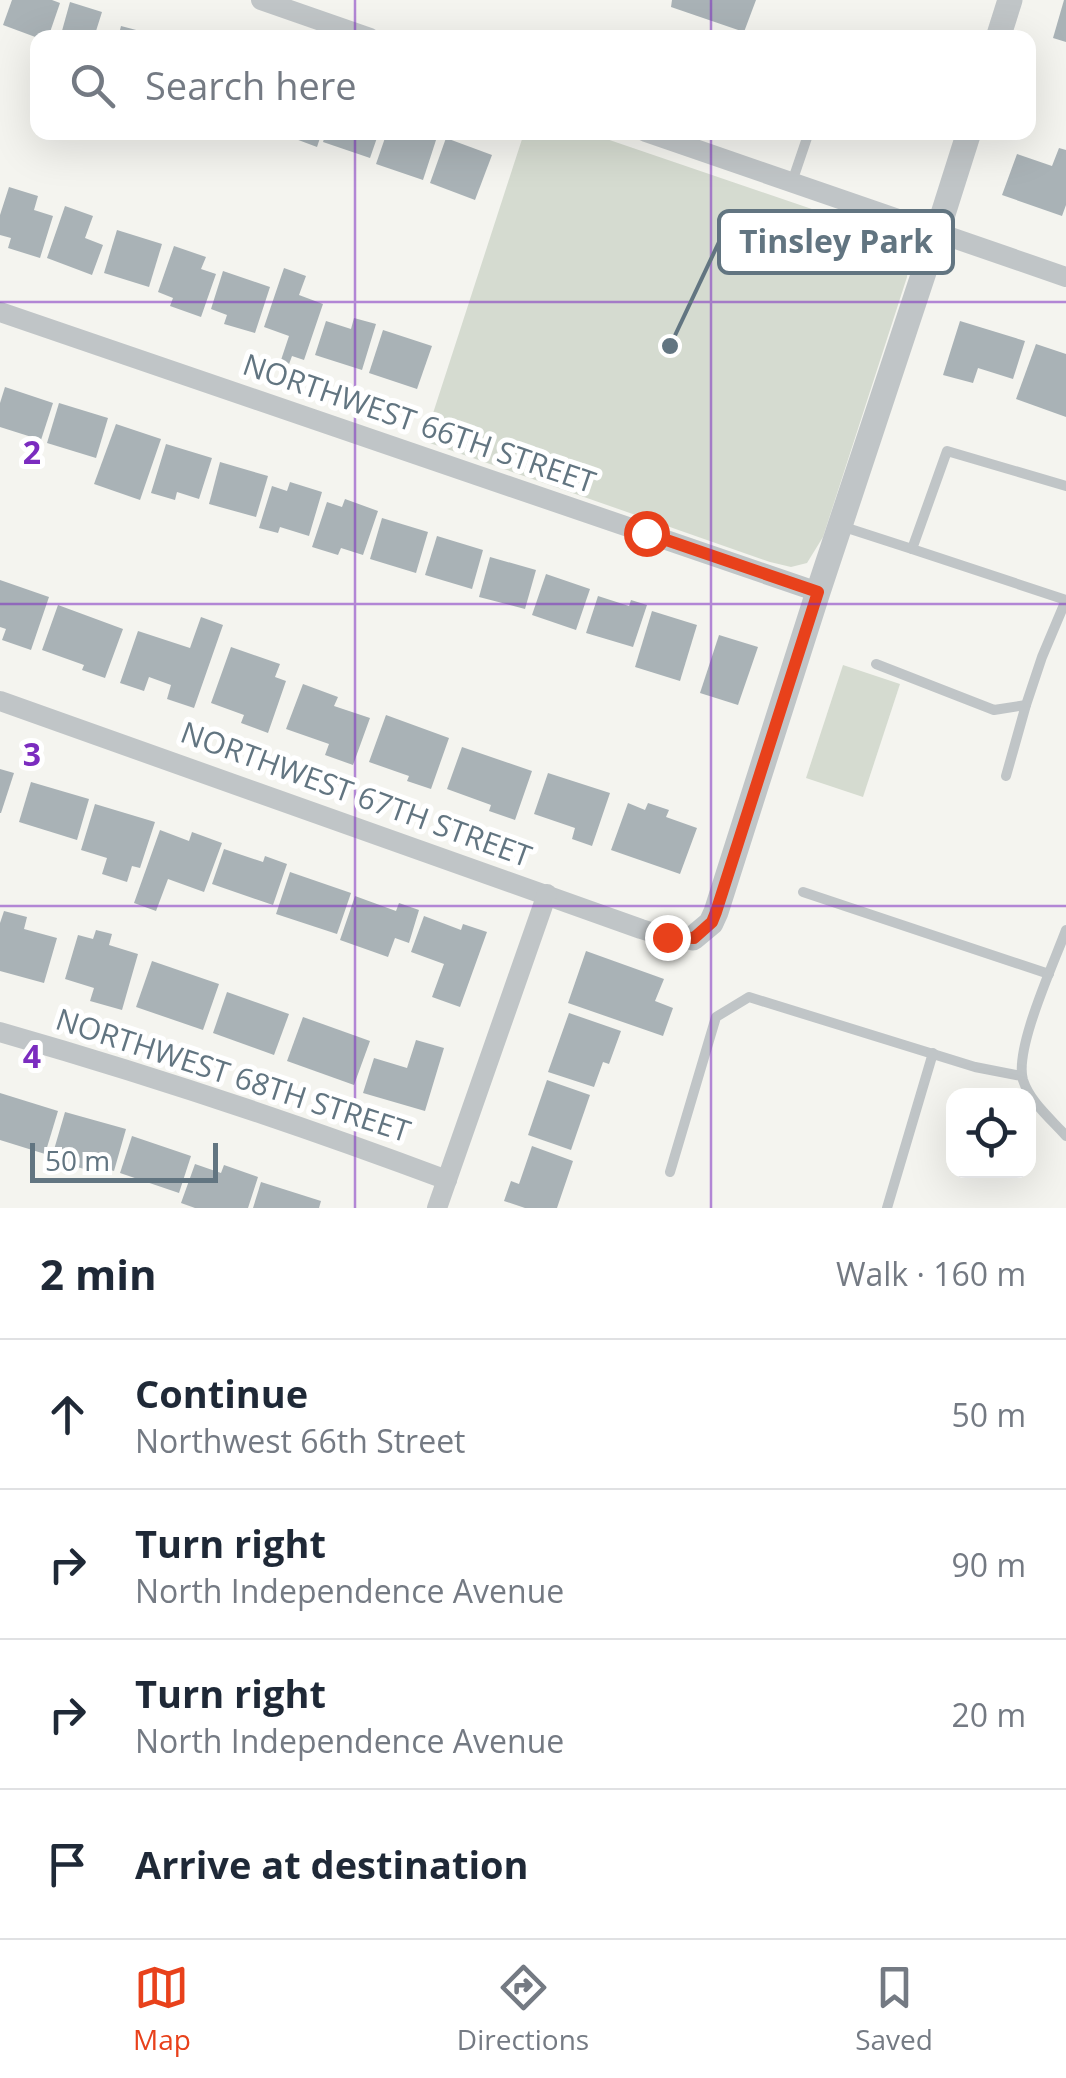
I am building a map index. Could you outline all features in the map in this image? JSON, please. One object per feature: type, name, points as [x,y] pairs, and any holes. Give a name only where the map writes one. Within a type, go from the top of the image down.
[{"type":"street","points":[[260,0],[347,30]]},
{"type":"street","points":[[1001,30],[1010,0]]},
{"type":"street","points":[[669,140],[1066,276]]},
{"type":"street","points":[[694,938],[712,922],[716,912],[967,140]]},
{"type":"street","name":"NORTHWEST 66TH STREET","points":[[0,312],[818,592]]},
{"type":"street","name":"NORTHWEST 67TH STREET","points":[[0,701],[667,937],[694,938]]},
{"type":"street","points":[[437,1208],[547,894]]},
{"type":"street","name":"NORTHWEST 68TH STREET","points":[[0,1032],[336,1140],[447,1180]]},
{"type":"lane","points":[[792,183],[806,140]]},
{"type":"lane","points":[[912,549],[948,451],[1066,486]]},
{"type":"lane","points":[[840,526],[1066,600],[1042,657],[1006,776]]},
{"type":"lane","points":[[876,664],[994,710],[1026,705]]},
{"type":"lane","points":[[803,892],[1050,974]]},
{"type":"lane","points":[[1066,930],[1062,950],[1027,1036],[1022,1076],[1030,1096],[1066,1136]]},
{"type":"lane","points":[[670,1172],[716,1017],[748,997],[975,1067],[1022,1076]]},
{"type":"lane","points":[[887,1208],[933,1053]]},
{"type":"shaded area","points":[[522,140],[610,140],[888,235],[907,257],[907,277],[823,537],[807,563],[791,567],[770,562],[424,441]]},
{"type":"shaded area","points":[[843,665],[900,684],[863,797],[806,778]]},
{"type":"building","points":[[12,0],[60,3],[51,30],[30,30],[30,35],[3,25]]},
{"type":"building","points":[[672,0],[756,0],[745,30],[671,7]]},
{"type":"building","points":[[1066,0],[1066,42],[1053,38]]},
{"type":"building","points":[[70,2],[102,12],[96,30],[62,30]]},
{"type":"building","points":[[298,140],[319,140],[317,147]]},
{"type":"building","points":[[324,140],[376,140],[370,158]]},
{"type":"building","points":[[384,140],[436,140],[423,180],[376,164]]},
{"type":"building","points":[[445,140],[492,155],[475,200],[430,183]]},
{"type":"building","points":[[1059,148],[1066,150],[1066,205],[1062,216],[1002,195],[1017,154],[1052,166]]},
{"type":"building","points":[[9,187],[38,196],[34,210],[53,216],[40,258],[8,248],[11,238],[0,235],[0,215]]},
{"type":"building","points":[[65,206],[93,216],[85,238],[103,245],[92,275],[47,258]]},
{"type":"building","points":[[117,230],[162,244],[149,287],[104,273]]},
{"type":"building","points":[[174,246],[206,257],[201,269],[216,274],[201,317],[170,306],[173,298],[158,292]]},
{"type":"building","points":[[284,268],[306,276],[299,295],[323,304],[304,360],[292,356],[288,367],[280,363],[289,336],[264,327]]},
{"type":"building","points":[[223,271],[270,287],[255,333],[224,324],[227,315],[211,309]]},
{"type":"building","points":[[354,318],[376,324],[362,370],[315,355],[326,321],[351,329]]},
{"type":"building","points":[[960,321],[1025,341],[1013,379],[978,368],[973,383],[943,375]]},
{"type":"building","points":[[383,330],[432,346],[417,389],[369,373]]},
{"type":"building","points":[[1036,344],[1066,354],[1066,417],[1016,399]]},
{"type":"building","points":[[5,387],[53,403],[41,440],[0,427]]},
{"type":"building","points":[[59,403],[108,418],[96,458],[47,443]]},
{"type":"building","points":[[116,424],[161,439],[140,500],[94,484]]},
{"type":"building","points":[[166,444],[212,458],[199,499],[177,492],[175,500],[151,493]]},
{"type":"building","points":[[220,462],[268,476],[256,517],[209,504]]},
{"type":"building","points":[[290,482],[322,492],[309,536],[280,527],[278,533],[259,528],[272,486],[287,491]]},
{"type":"building","points":[[345,499],[378,511],[363,555],[341,548],[338,555],[312,547],[327,502],[342,507]]},
{"type":"building","points":[[382,518],[428,532],[416,573],[370,559]]},
{"type":"building","points":[[437,536],[483,550],[472,589],[425,575]]},
{"type":"building","points":[[490,557],[536,570],[525,609],[479,597]]},
{"type":"building","points":[[546,574],[590,589],[576,630],[532,615]]},
{"type":"building","points":[[0,580],[49,597],[31,650],[2,640],[6,629],[0,627]]},
{"type":"building","points":[[598,596],[629,606],[631,600],[647,605],[633,647],[586,633]]},
{"type":"building","points":[[58,605],[123,629],[105,678],[82,670],[84,665],[42,650]]},
{"type":"building","points":[[652,611],[697,625],[680,681],[635,667]]},
{"type":"building","points":[[201,617],[223,625],[194,708],[167,699],[171,685],[149,677],[144,691],[120,683],[138,631],[190,648]]},
{"type":"building","points":[[719,635],[758,647],[738,705],[700,693]]},
{"type":"building","points":[[231,647],[280,664],[275,677],[286,681],[268,733],[241,723],[244,715],[211,703]]},
{"type":"building","points":[[303,684],[338,697],[334,706],[370,718],[353,765],[325,755],[329,744],[286,729]]},
{"type":"building","points":[[386,715],[449,738],[431,789],[407,781],[409,776],[369,762]]},
{"type":"building","points":[[462,747],[532,771],[515,820],[489,811],[491,805],[447,789]]},
{"type":"building","points":[[0,769],[14,773],[1,813],[0,813]]},
{"type":"building","points":[[548,773],[610,793],[592,846],[572,839],[575,828],[534,814]]},
{"type":"building","points":[[31,782],[89,799],[77,840],[19,822]]},
{"type":"building","points":[[628,803],[645,810],[648,803],[669,810],[666,817],[697,828],[680,874],[611,850]]},
{"type":"building","points":[[95,804],[155,822],[140,868],[132,866],[127,882],[102,874],[107,858],[81,850]]},
{"type":"building","points":[[160,830],[189,841],[192,832],[222,843],[204,892],[168,879],[156,911],[134,903]]},
{"type":"building","points":[[224,849],[263,862],[265,856],[287,864],[273,905],[212,884]]},
{"type":"building","points":[[290,872],[351,893],[337,934],[276,914]]},
{"type":"building","points":[[355,896],[396,911],[399,903],[419,910],[409,943],[395,938],[388,957],[340,940]]},
{"type":"building","points":[[4,911],[27,917],[24,929],[57,938],[44,983],[0,971],[0,923]]},
{"type":"building","points":[[424,916],[461,930],[463,924],[487,932],[460,1007],[432,997],[444,964],[411,952]]},
{"type":"building","points":[[96,930],[112,934],[109,945],[138,954],[122,1010],[90,1001],[94,988],[65,979],[78,935],[93,939]]},
{"type":"building","points":[[586,951],[664,979],[655,1001],[673,1008],[663,1036],[568,1003]]},
{"type":"building","points":[[152,961],[219,984],[203,1030],[136,1007]]},
{"type":"building","points":[[227,992],[289,1014],[274,1055],[213,1033]]},
{"type":"building","points":[[569,1013],[621,1031],[609,1064],[603,1062],[594,1087],[548,1072]]},
{"type":"building","points":[[303,1017],[370,1041],[354,1085],[287,1061]]},
{"type":"building","points":[[416,1040],[444,1048],[425,1111],[363,1093],[374,1058],[407,1068]]},
{"type":"building","points":[[547,1080],[590,1095],[571,1150],[528,1135]]},
{"type":"building","points":[[0,1093],[58,1111],[45,1154],[0,1140]]},
{"type":"building","points":[[65,1112],[126,1129],[114,1171],[90,1164],[88,1170],[51,1160]]},
{"type":"building","points":[[132,1136],[191,1156],[179,1193],[120,1173]]},
{"type":"building","points":[[532,1146],[573,1161],[557,1208],[525,1208],[504,1201],[511,1181],[519,1184]]},
{"type":"building","points":[[195,1164],[221,1173],[224,1165],[258,1177],[248,1208],[195,1208],[181,1203]]},
{"type":"building","points":[[261,1182],[321,1201],[319,1208],[253,1208]]},
{"type":"place","name":"Tinsley Park","points":[[670,346]]},
{"type":"route","points":[[646,533],[818,592],[712,922],[694,938],[667,937]]}]
